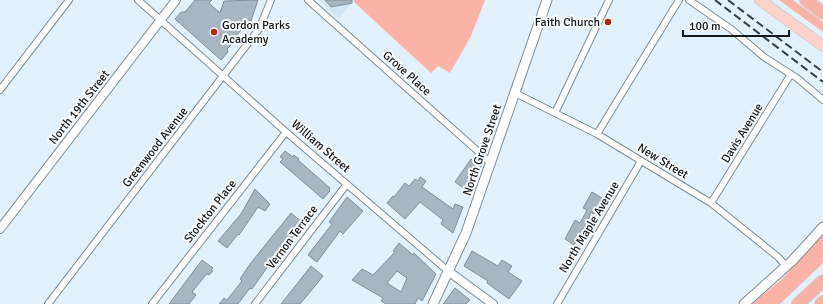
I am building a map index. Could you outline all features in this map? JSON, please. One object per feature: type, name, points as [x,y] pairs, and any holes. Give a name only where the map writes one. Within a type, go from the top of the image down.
[{"type":"highway","points":[[806,0],[823,13]]},
{"type":"highway","points":[[798,304],[823,281]]},
{"type":"main road","name":"North Grove Street","points":[[433,304],[466,233],[547,0]]},
{"type":"main road","points":[[760,0],[823,46]]},
{"type":"main road","points":[[744,304],[786,266],[823,227]]},
{"type":"street","points":[[0,90],[69,0]]},
{"type":"street","name":"William Street","points":[[138,0],[286,132],[448,271],[493,304]]},
{"type":"street","name":"North 19th Street","points":[[0,229],[176,0]]},
{"type":"street","name":"Greenwood Avenue","points":[[48,304],[261,26],[271,0]]},
{"type":"street","name":"Grove Place","points":[[308,0],[490,162]]},
{"type":"street","points":[[555,113],[609,0]]},
{"type":"street","points":[[597,134],[679,0]]},
{"type":"street","points":[[689,0],[731,29],[764,57],[791,74],[823,100]]},
{"type":"street","name":"Davis Avenue","points":[[711,203],[791,74]]},
{"type":"street","name":"New Street","points":[[515,93],[597,134],[711,203],[772,252],[786,266]]},
{"type":"street","name":"Stockton Place","points":[[152,304],[286,132]]},
{"type":"street","name":"North Maple Avenue","points":[[556,304],[641,161]]},
{"type":"street","name":"Vernon Terrace","points":[[255,304],[347,184]]},
{"type":"shaded area","points":[[319,0],[354,0],[339,19]]},
{"type":"shaded area","points":[[354,0],[485,0],[471,36],[450,73],[438,66],[431,73],[354,2]]},
{"type":"shaded area","points":[[779,0],[793,0],[823,22],[823,32]]},
{"type":"shaded area","points":[[823,233],[823,263],[780,304],[752,304],[782,279]]},
{"type":"building","name":"Gordon Parks Academy","points":[[195,0],[212,0],[209,3],[220,13],[224,1],[258,0],[251,21],[248,20],[241,27],[242,29],[236,36],[238,38],[227,49],[228,52],[221,60],[175,19],[181,12],[185,12]]},
{"type":"building","points":[[325,0],[352,0],[352,3],[331,7]]},
{"type":"building","points":[[285,151],[293,157],[294,155],[299,159],[298,160],[330,188],[330,191],[323,199],[280,162],[283,159],[280,157]]},
{"type":"building","points":[[471,159],[481,166],[479,171],[465,189],[455,182]]},
{"type":"building","points":[[420,177],[426,181],[422,187],[453,209],[455,204],[463,207],[453,233],[441,224],[443,220],[420,202],[405,219],[387,203],[405,183],[409,186],[415,179],[418,181]]},
{"type":"building","points":[[255,189],[270,204],[265,211],[258,207],[239,235],[238,234],[227,248],[218,241],[241,214]]},
{"type":"building","points":[[592,192],[602,198],[594,214],[591,212],[587,224],[574,245],[565,239],[575,220],[580,223],[587,210],[583,208]]},
{"type":"building","points":[[347,197],[363,211],[343,234],[340,231],[317,262],[308,255],[332,224],[329,222]]},
{"type":"building","points":[[291,213],[303,223],[284,249],[273,259],[252,289],[250,288],[238,304],[219,304],[224,298],[227,300],[242,281],[240,279],[250,264]]},
{"type":"building","points":[[399,243],[413,255],[414,253],[436,274],[422,301],[418,298],[415,304],[386,304],[381,301],[383,298],[352,280],[362,269],[373,275],[395,252],[393,251]],"holes":[[[397,271],[407,278],[401,292],[387,283]]]},
{"type":"building","points":[[472,251],[498,266],[502,260],[512,266],[508,272],[522,281],[509,299],[487,283],[488,281],[464,266]]},
{"type":"building","points":[[202,260],[213,268],[211,270],[213,271],[209,275],[207,274],[205,276],[192,292],[196,295],[189,304],[169,304]]},
{"type":"building","points":[[311,266],[323,276],[300,304],[281,304]]},
{"type":"building","points":[[455,288],[470,300],[466,304],[443,304]]},
{"type":"railway","points":[[715,0],[823,82]]},
{"type":"railway","points":[[728,0],[823,72]]},
{"type":"place","name":"Faith Church","points":[[608,22]]},
{"type":"place","name":"Gordon Parks Academy","points":[[214,32]]}]
